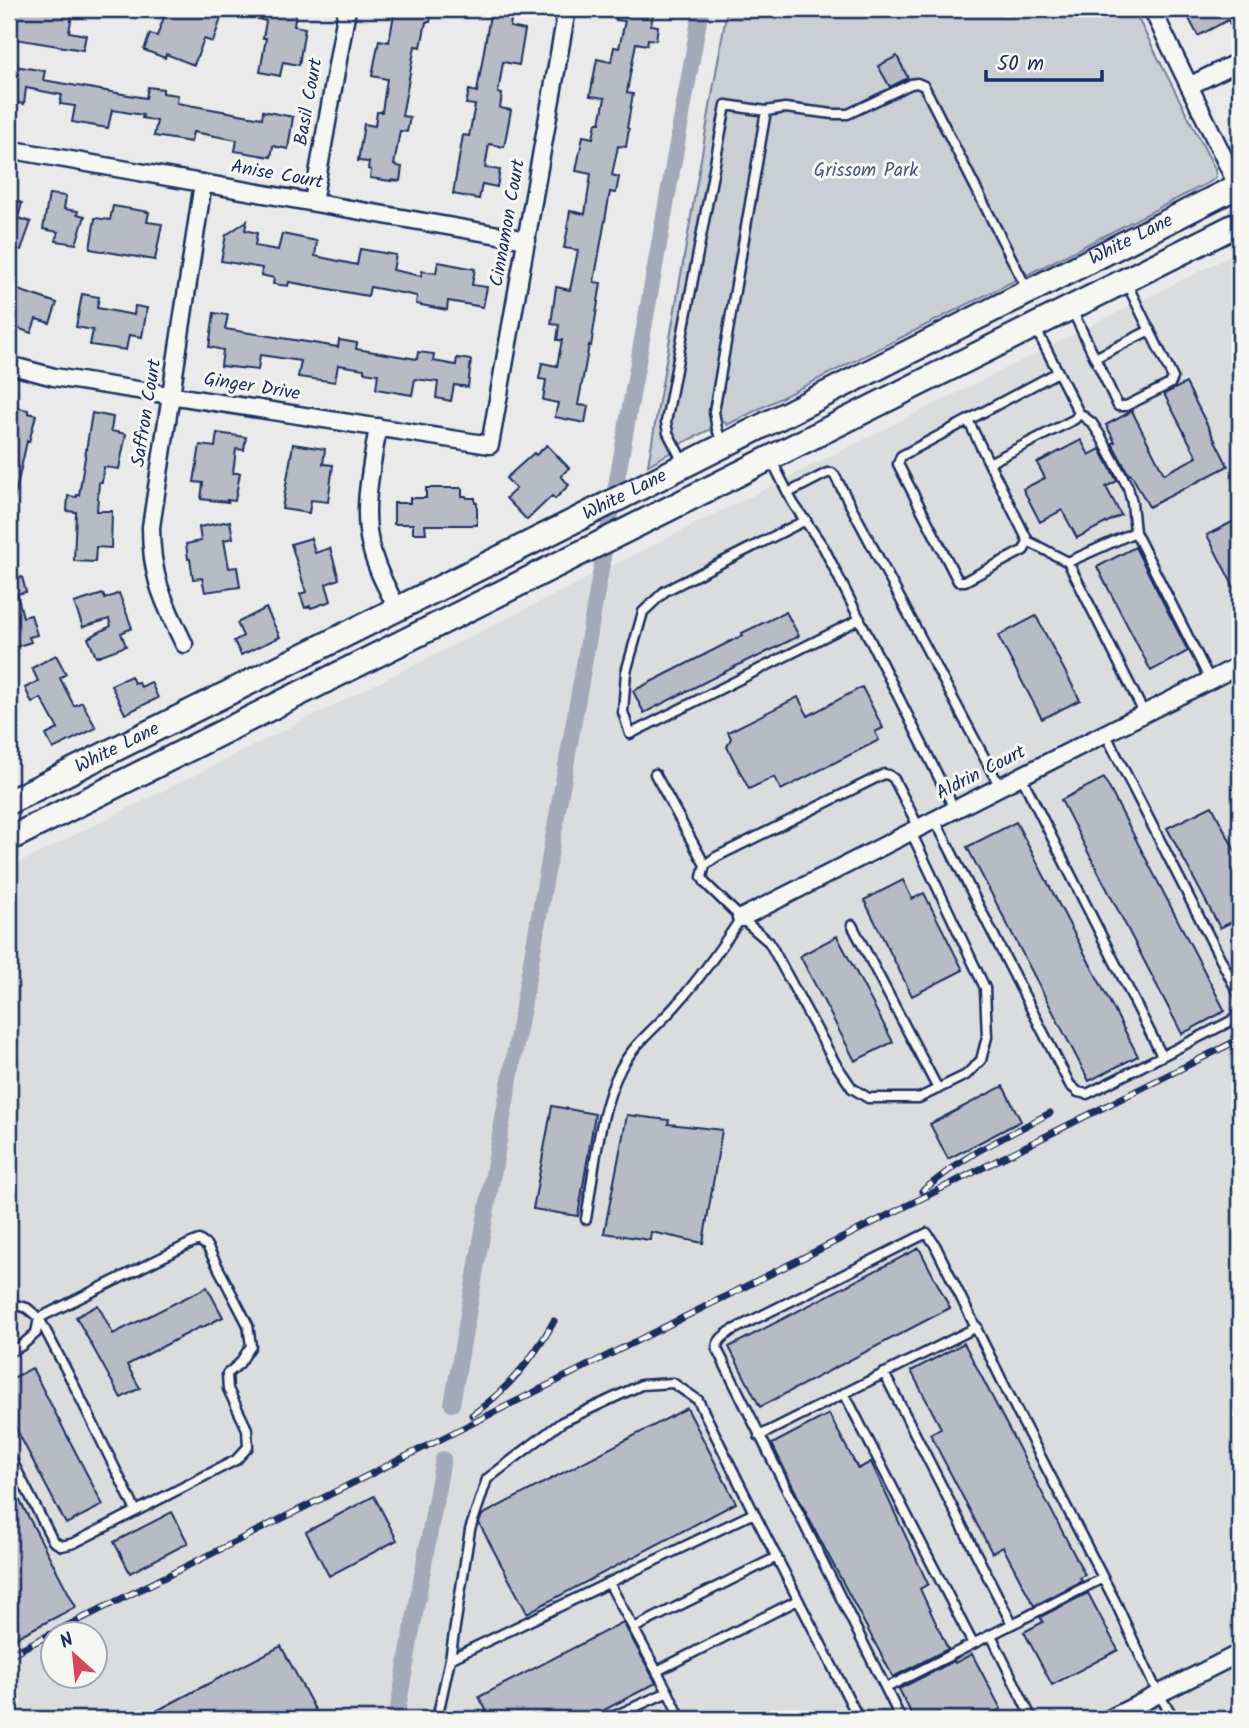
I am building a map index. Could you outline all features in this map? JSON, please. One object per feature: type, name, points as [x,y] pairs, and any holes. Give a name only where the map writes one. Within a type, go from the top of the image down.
[{"type":"main road","name":"White Lane","points":[[9,802],[1239,187]]},
{"type":"main road","name":"White Lane","points":[[9,839],[1240,223]]},
{"type":"main road","points":[[830,428],[839,406],[946,333]]},
{"type":"main road","points":[[670,509],[716,467],[723,446]]},
{"type":"main road","points":[[289,699],[388,632],[394,625],[397,608]]},
{"type":"street","name":"Basil Court","points":[[313,202],[347,9]]},
{"type":"street","name":"Cinnamon Court","points":[[490,445],[567,9]]},
{"type":"street","points":[[1152,9],[1239,187]]},
{"type":"street","points":[[1189,86],[1240,61]]},
{"type":"street","name":"Anise Court","points":[[19,151],[527,240]]},
{"type":"street","name":"Saffron Court","points":[[184,644],[162,598],[155,575],[151,527],[203,183]]},
{"type":"street","name":"Ginger Drive","points":[[9,365],[54,377],[490,445]]},
{"type":"street","points":[[378,428],[367,505],[367,525],[378,569],[397,608]]},
{"type":"street","name":"Aldrin Court","points":[[741,918],[1240,665]]},
{"type":"street","points":[[1109,1719],[1238,1660]]},
{"type":"lane","points":[[684,465],[668,433],[666,422],[726,106],[766,111],[785,108],[848,114],[911,84],[925,86],[1028,292]]},
{"type":"lane","points":[[723,446],[714,412],[766,111]]},
{"type":"lane","points":[[1071,308],[1118,406],[1126,406],[1170,384],[1173,378],[1125,281]]},
{"type":"lane","points":[[1034,326],[1079,413],[1092,423],[1100,435],[1128,487],[1135,532],[1210,680]]},
{"type":"lane","points":[[1095,358],[1150,330]]},
{"type":"lane","points":[[1028,541],[1024,550],[965,581],[958,581],[898,464],[901,456],[1058,372]]},
{"type":"lane","points":[[989,463],[1075,419],[1079,413]]},
{"type":"lane","points":[[968,420],[1028,541],[1068,562],[1144,713]]},
{"type":"lane","points":[[771,458],[788,493],[824,548],[955,810]]},
{"type":"lane","points":[[788,493],[827,473],[835,476],[1000,787]]},
{"type":"lane","points":[[806,520],[665,591],[643,612],[626,672],[623,712],[630,734],[860,619]]},
{"type":"lane","points":[[1068,562],[1135,532]]},
{"type":"lane","points":[[1105,733],[1240,996]]},
{"type":"lane","points":[[655,774],[705,865]]},
{"type":"lane","points":[[884,774],[889,775],[894,779],[985,988],[987,1037],[981,1060],[966,1075],[919,1098],[868,1098],[852,1088],[835,1063],[769,942],[706,884],[702,877],[705,865],[716,857],[884,774]]},
{"type":"lane","points":[[1021,776],[1162,1056]]},
{"type":"lane","points":[[935,820],[1070,1085],[1078,1092],[1087,1094],[1231,1021],[1240,1012]]},
{"type":"lane","points":[[586,1219],[604,1116],[620,1070],[635,1045],[676,1005],[716,957],[741,918]]},
{"type":"lane","points":[[852,925],[938,1089]]},
{"type":"lane","points":[[901,1719],[718,1354],[717,1344],[731,1331],[927,1233],[1103,1578],[1158,1695],[1175,1719]]},
{"type":"lane","points":[[9,1455],[53,1541],[62,1546],[75,1543],[236,1460],[248,1447],[247,1429],[228,1390],[227,1374],[239,1364],[251,1346],[248,1325],[207,1246],[199,1240],[38,1318]]},
{"type":"lane","points":[[9,1303],[27,1308],[38,1318],[136,1511]]},
{"type":"lane","points":[[9,1352],[36,1333],[38,1318]]},
{"type":"lane","points":[[759,1436],[976,1327]]},
{"type":"lane","points":[[884,1373],[1012,1624]]},
{"type":"lane","points":[[437,1719],[450,1659],[470,1530],[487,1479],[562,1422],[587,1409],[641,1385],[673,1383],[698,1400],[859,1719]]},
{"type":"lane","points":[[844,1393],[973,1644]]},
{"type":"lane","points":[[450,1659],[754,1513]]},
{"type":"lane","points":[[634,1628],[777,1557]]},
{"type":"lane","points":[[886,1688],[1103,1578]]},
{"type":"lane","points":[[609,1583],[681,1719]]},
{"type":"lane","points":[[657,1671],[798,1600]]},
{"type":"lane","points":[[991,1635],[1032,1719]]},
{"type":"lane","points":[[608,1719],[668,1692]]},
{"type":"shaded area","points":[[1240,251],[1240,1719],[9,1719],[9,868]]},
{"type":"green space","name":"Grissom Park","points":[[727,9],[1133,9],[1215,169],[1216,177],[1027,275],[1025,272],[1015,276],[1016,280],[727,425],[725,422],[672,448],[673,451],[648,465]]},
{"type":"building","points":[[9,9],[73,9],[69,32],[86,35],[83,50],[9,38]]},
{"type":"building","points":[[167,9],[224,9],[213,42],[204,39],[194,65],[166,54],[165,58],[144,50],[150,34],[157,36]]},
{"type":"building","points":[[260,9],[296,12],[294,26],[305,28],[299,65],[283,62],[280,76],[260,72],[266,21],[258,19]]},
{"type":"building","points":[[395,9],[432,9],[430,22],[426,22],[421,47],[415,46],[402,116],[410,117],[407,132],[400,131],[394,165],[402,167],[400,181],[370,178],[369,162],[358,161],[364,124],[375,126],[377,112],[382,112],[387,79],[372,76],[379,40],[389,42]]},
{"type":"building","points":[[491,9],[512,12],[510,27],[525,30],[519,65],[503,62],[498,93],[502,94],[500,108],[511,110],[504,147],[489,144],[485,168],[500,170],[497,187],[482,184],[479,199],[453,194],[463,135],[469,136],[475,105],[466,104],[469,90],[477,92]]},
{"type":"building","points":[[618,9],[654,10],[651,25],[658,26],[656,40],[648,39],[647,45],[636,43],[629,80],[627,93],[633,94],[627,128],[629,129],[626,147],[618,146],[612,175],[619,177],[616,193],[610,192],[594,282],[601,283],[578,405],[588,406],[585,423],[555,417],[558,403],[543,400],[546,380],[539,379],[542,363],[557,366],[562,340],[557,340],[559,325],[551,324],[556,287],[570,290],[578,250],[564,248],[570,211],[585,214],[591,174],[576,171],[583,136],[593,138],[596,123],[600,123],[605,98],[590,96],[597,59],[611,62],[614,47],[619,48],[625,21],[616,20]]},
{"type":"building","points":[[1184,9],[1240,9],[1240,18],[1230,24],[1228,20],[1198,36]]},
{"type":"building","points":[[897,56],[908,78],[890,87],[878,66]]},
{"type":"building","points":[[9,65],[45,71],[43,80],[146,98],[148,87],[163,89],[163,93],[178,95],[177,103],[262,118],[263,111],[293,117],[288,149],[273,146],[271,157],[235,151],[237,140],[193,132],[191,142],[154,136],[157,121],[142,118],[143,115],[112,110],[108,128],[72,122],[75,106],[60,104],[62,95],[26,88],[24,104],[9,101],[13,77],[9,77]]},
{"type":"building","points":[[49,194],[66,196],[64,209],[78,211],[77,214],[85,216],[76,244],[56,241],[58,232],[43,229]]},
{"type":"building","points":[[9,199],[22,203],[18,218],[31,222],[21,250],[9,246]]},
{"type":"building","points":[[113,206],[149,212],[147,222],[162,224],[155,260],[90,249],[95,218],[110,220]]},
{"type":"building","points":[[247,221],[245,230],[257,233],[255,246],[278,250],[282,234],[317,241],[315,256],[357,265],[360,249],[396,255],[393,270],[421,276],[422,271],[436,273],[438,262],[475,269],[472,285],[487,287],[483,307],[448,301],[447,310],[416,304],[417,296],[370,287],[368,296],[289,282],[288,286],[273,284],[274,278],[261,275],[262,268],[221,261],[226,235]]},
{"type":"building","points":[[9,287],[57,303],[50,323],[36,319],[31,333],[9,325]]},
{"type":"building","points":[[82,294],[99,297],[97,308],[134,315],[135,306],[147,308],[142,337],[129,335],[126,350],[90,345],[93,330],[76,327]]},
{"type":"building","points":[[214,313],[228,315],[225,329],[338,347],[339,340],[357,343],[356,349],[417,359],[418,352],[434,354],[433,361],[456,365],[457,358],[471,360],[468,387],[454,385],[451,401],[436,398],[438,382],[415,379],[412,395],[376,389],[378,374],[338,365],[335,382],[298,377],[301,361],[260,355],[258,370],[221,366],[223,350],[209,347]]},
{"type":"building","points":[[1186,383],[1228,466],[1149,507],[1112,443],[1115,442],[1106,425],[1132,411],[1164,474],[1197,457],[1164,394]]},
{"type":"building","points":[[9,406],[28,410],[28,413],[36,415],[29,442],[27,441],[14,500],[9,500]]},
{"type":"building","points":[[92,413],[113,417],[111,431],[126,434],[119,469],[104,467],[102,482],[99,482],[97,511],[112,511],[111,548],[96,547],[95,562],[74,561],[76,512],[67,511],[68,496],[79,495]]},
{"type":"building","points":[[217,433],[246,437],[244,450],[236,449],[233,473],[240,473],[235,501],[201,499],[203,483],[194,482],[200,445],[215,447]]},
{"type":"building","points":[[1081,440],[1089,455],[1100,449],[1117,481],[1106,487],[1121,515],[1077,538],[1062,510],[1040,522],[1023,489],[1045,478],[1037,463]]},
{"type":"building","points":[[293,444],[325,449],[323,464],[333,465],[328,502],[311,500],[309,513],[282,509]]},
{"type":"building","points":[[547,445],[569,468],[561,476],[569,485],[555,499],[552,496],[527,520],[506,498],[516,489],[506,478]]},
{"type":"building","points":[[426,488],[462,488],[462,496],[475,498],[477,525],[425,525],[426,533],[413,533],[413,524],[394,524],[394,503],[410,503],[410,498],[426,498]]},
{"type":"building","points":[[1240,518],[1240,599],[1207,535]]},
{"type":"building","points":[[230,521],[233,538],[224,540],[229,568],[237,567],[240,587],[205,592],[202,578],[193,579],[186,544],[201,541],[199,527]]},
{"type":"building","points":[[311,538],[315,553],[330,548],[339,579],[326,584],[331,601],[305,608],[300,594],[306,592],[291,544]]},
{"type":"building","points":[[1135,547],[1188,651],[1151,671],[1097,567]]},
{"type":"building","points":[[22,577],[26,592],[17,594],[23,617],[31,615],[37,635],[29,637],[31,642],[12,648],[9,636],[9,578]]},
{"type":"building","points":[[119,593],[132,628],[121,633],[126,646],[96,657],[88,638],[111,626],[109,619],[83,627],[74,603],[103,594],[105,599]]},
{"type":"building","points":[[266,608],[280,637],[241,655],[234,641],[243,636],[237,623]]},
{"type":"building","points":[[786,612],[799,636],[644,713],[633,691]]},
{"type":"building","points":[[1036,616],[1080,700],[1042,719],[998,636]]},
{"type":"building","points":[[56,655],[66,674],[60,678],[74,706],[82,702],[96,728],[53,749],[46,735],[58,729],[41,698],[32,703],[25,688],[38,681],[32,668]]},
{"type":"building","points":[[131,676],[134,683],[138,682],[141,687],[151,682],[158,698],[125,714],[111,685]]},
{"type":"building","points":[[862,687],[883,728],[875,732],[879,740],[781,790],[774,777],[749,789],[727,747],[731,738],[728,732],[798,697],[808,716]]},
{"type":"building","points":[[1104,778],[1225,1011],[1182,1034],[1061,800]]},
{"type":"building","points":[[1212,806],[1240,860],[1240,918],[1220,928],[1167,828]]},
{"type":"building","points":[[1016,822],[1138,1056],[1089,1081],[967,847]]},
{"type":"building","points":[[903,880],[912,899],[924,893],[963,970],[912,996],[864,900]]},
{"type":"building","points":[[837,936],[893,1042],[855,1061],[800,956]]},
{"type":"building","points":[[1003,1086],[1021,1121],[948,1159],[930,1124]]},
{"type":"building","points":[[552,1106],[595,1114],[578,1216],[533,1209]]},
{"type":"building","points":[[627,1115],[669,1120],[668,1124],[722,1130],[703,1243],[651,1232],[650,1240],[604,1233]]},
{"type":"building","points":[[919,1248],[950,1308],[760,1407],[729,1347]]},
{"type":"building","points":[[207,1287],[223,1317],[127,1365],[140,1388],[121,1398],[76,1317],[98,1305],[113,1334]]},
{"type":"building","points":[[964,1343],[1085,1575],[1080,1578],[1082,1581],[1034,1606],[1003,1547],[992,1553],[930,1434],[941,1428],[911,1371]]},
{"type":"building","points":[[32,1368],[103,1505],[66,1524],[9,1415],[9,1380]]},
{"type":"building","points":[[687,1408],[736,1503],[527,1613],[479,1523],[482,1515]]},
{"type":"building","points":[[829,1414],[858,1469],[871,1462],[928,1584],[920,1589],[948,1649],[893,1677],[772,1444]]},
{"type":"building","points":[[9,1480],[76,1607],[50,1620],[38,1620],[38,1626],[9,1641]]},
{"type":"building","points":[[374,1496],[397,1540],[329,1576],[306,1532]]},
{"type":"building","points":[[172,1512],[188,1543],[130,1573],[114,1542]]},
{"type":"building","points":[[1088,1593],[1118,1650],[1052,1685],[1024,1632],[1043,1622],[1040,1617]]},
{"type":"building","points":[[623,1622],[656,1683],[587,1719],[491,1719],[479,1697]]},
{"type":"building","points":[[281,1646],[320,1719],[141,1719],[204,1686]]},
{"type":"building","points":[[972,1654],[1001,1709],[981,1719],[914,1719],[899,1689]]},
{"type":"waterway","points":[[452,1404],[701,9]]},
{"type":"waterway","points":[[396,1719],[443,1459]]},
{"type":"railway","points":[[9,1655],[1240,1039]]},
{"type":"railway","points":[[922,1191],[978,1151],[1050,1113]]},
{"type":"railway","points":[[472,1415],[518,1373],[538,1348],[554,1321]]}]
